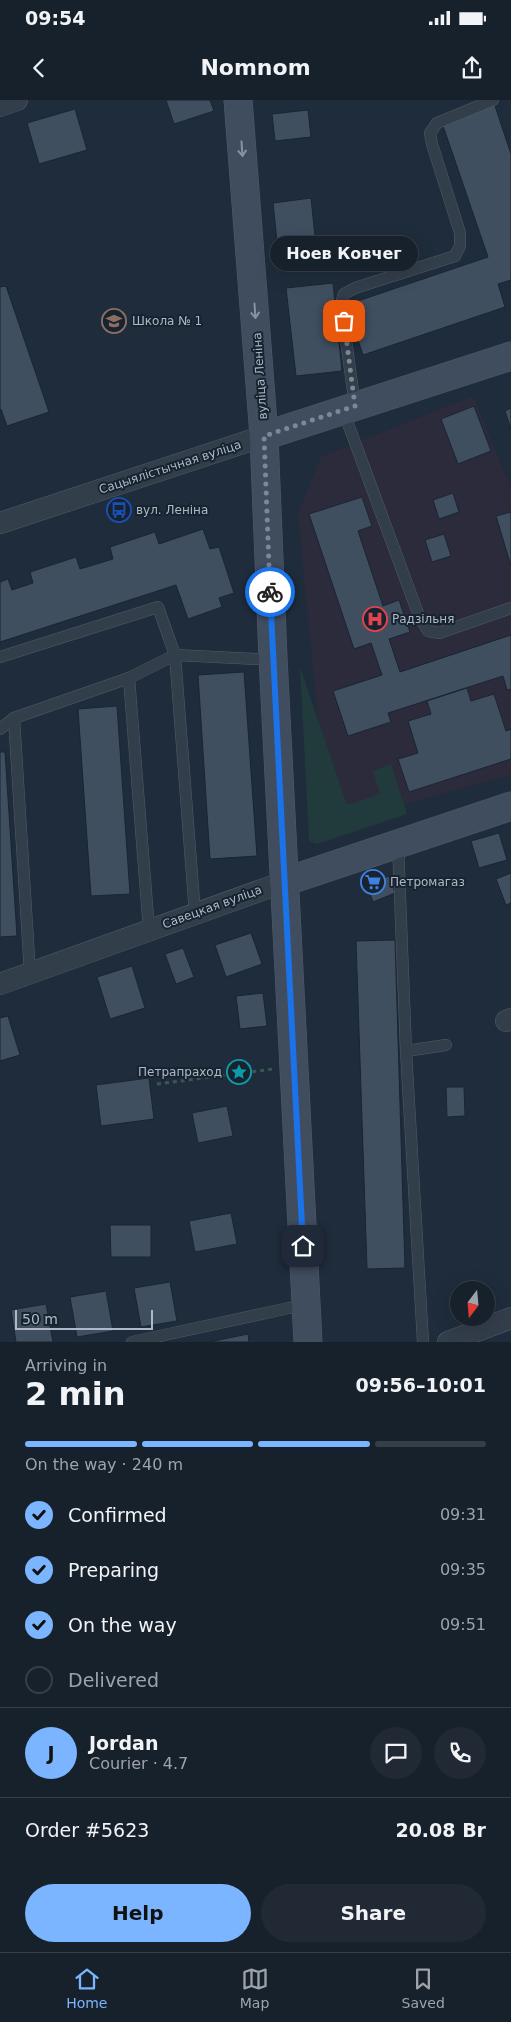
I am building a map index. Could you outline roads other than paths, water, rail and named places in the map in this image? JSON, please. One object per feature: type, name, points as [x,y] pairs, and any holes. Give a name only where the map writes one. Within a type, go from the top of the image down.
[{"type":"main road","name":"вуліца Леніна","points":[[238,100],[264,436],[273,658],[308,1342]]},
{"type":"main road","name":"Сацыялістычная вуліца","points":[[264,436],[511,356]]},
{"type":"main road","name":"Савецкая вуліца","points":[[284,882],[511,806]]},
{"type":"street","points":[[0,106],[17,100]]},
{"type":"street","name":"Сацыялістычная вуліца","points":[[0,523],[264,436]]},
{"type":"street","name":"Савецкая вуліца","points":[[0,984],[284,882]]},
{"type":"street","points":[[448,1342],[511,1318]]},
{"type":"lane","points":[[493,100],[437,123],[430,133],[460,233],[460,246],[455,256],[356,288],[344,294],[342,304],[349,408],[419,616],[428,631],[439,633],[511,608]]},
{"type":"lane","points":[[0,657],[158,607],[175,655],[195,914]]},
{"type":"lane","points":[[0,729],[14,718],[130,678],[175,655],[273,658]]},
{"type":"lane","points":[[130,678],[149,930]]},
{"type":"lane","points":[[14,718],[30,973]]},
{"type":"lane","points":[[398,844],[406,1051],[423,1342]]},
{"type":"lane","points":[[406,1051],[446,1045]]},
{"type":"lane","points":[[132,1342],[306,1306]]},
{"type":"place","name":"Школа № 1","points":[[114,321]]},
{"type":"place","name":"Ноев Ковчег","points":[[344,321]]},
{"type":"place","name":"вул. Леніна","points":[[119,510]]},
{"type":"place","name":"Радзільня","points":[[375,619]]},
{"type":"place","name":"Петромагаз","points":[[373,882]]},
{"type":"place","name":"Петрапраход","points":[[239,1072]]}]
